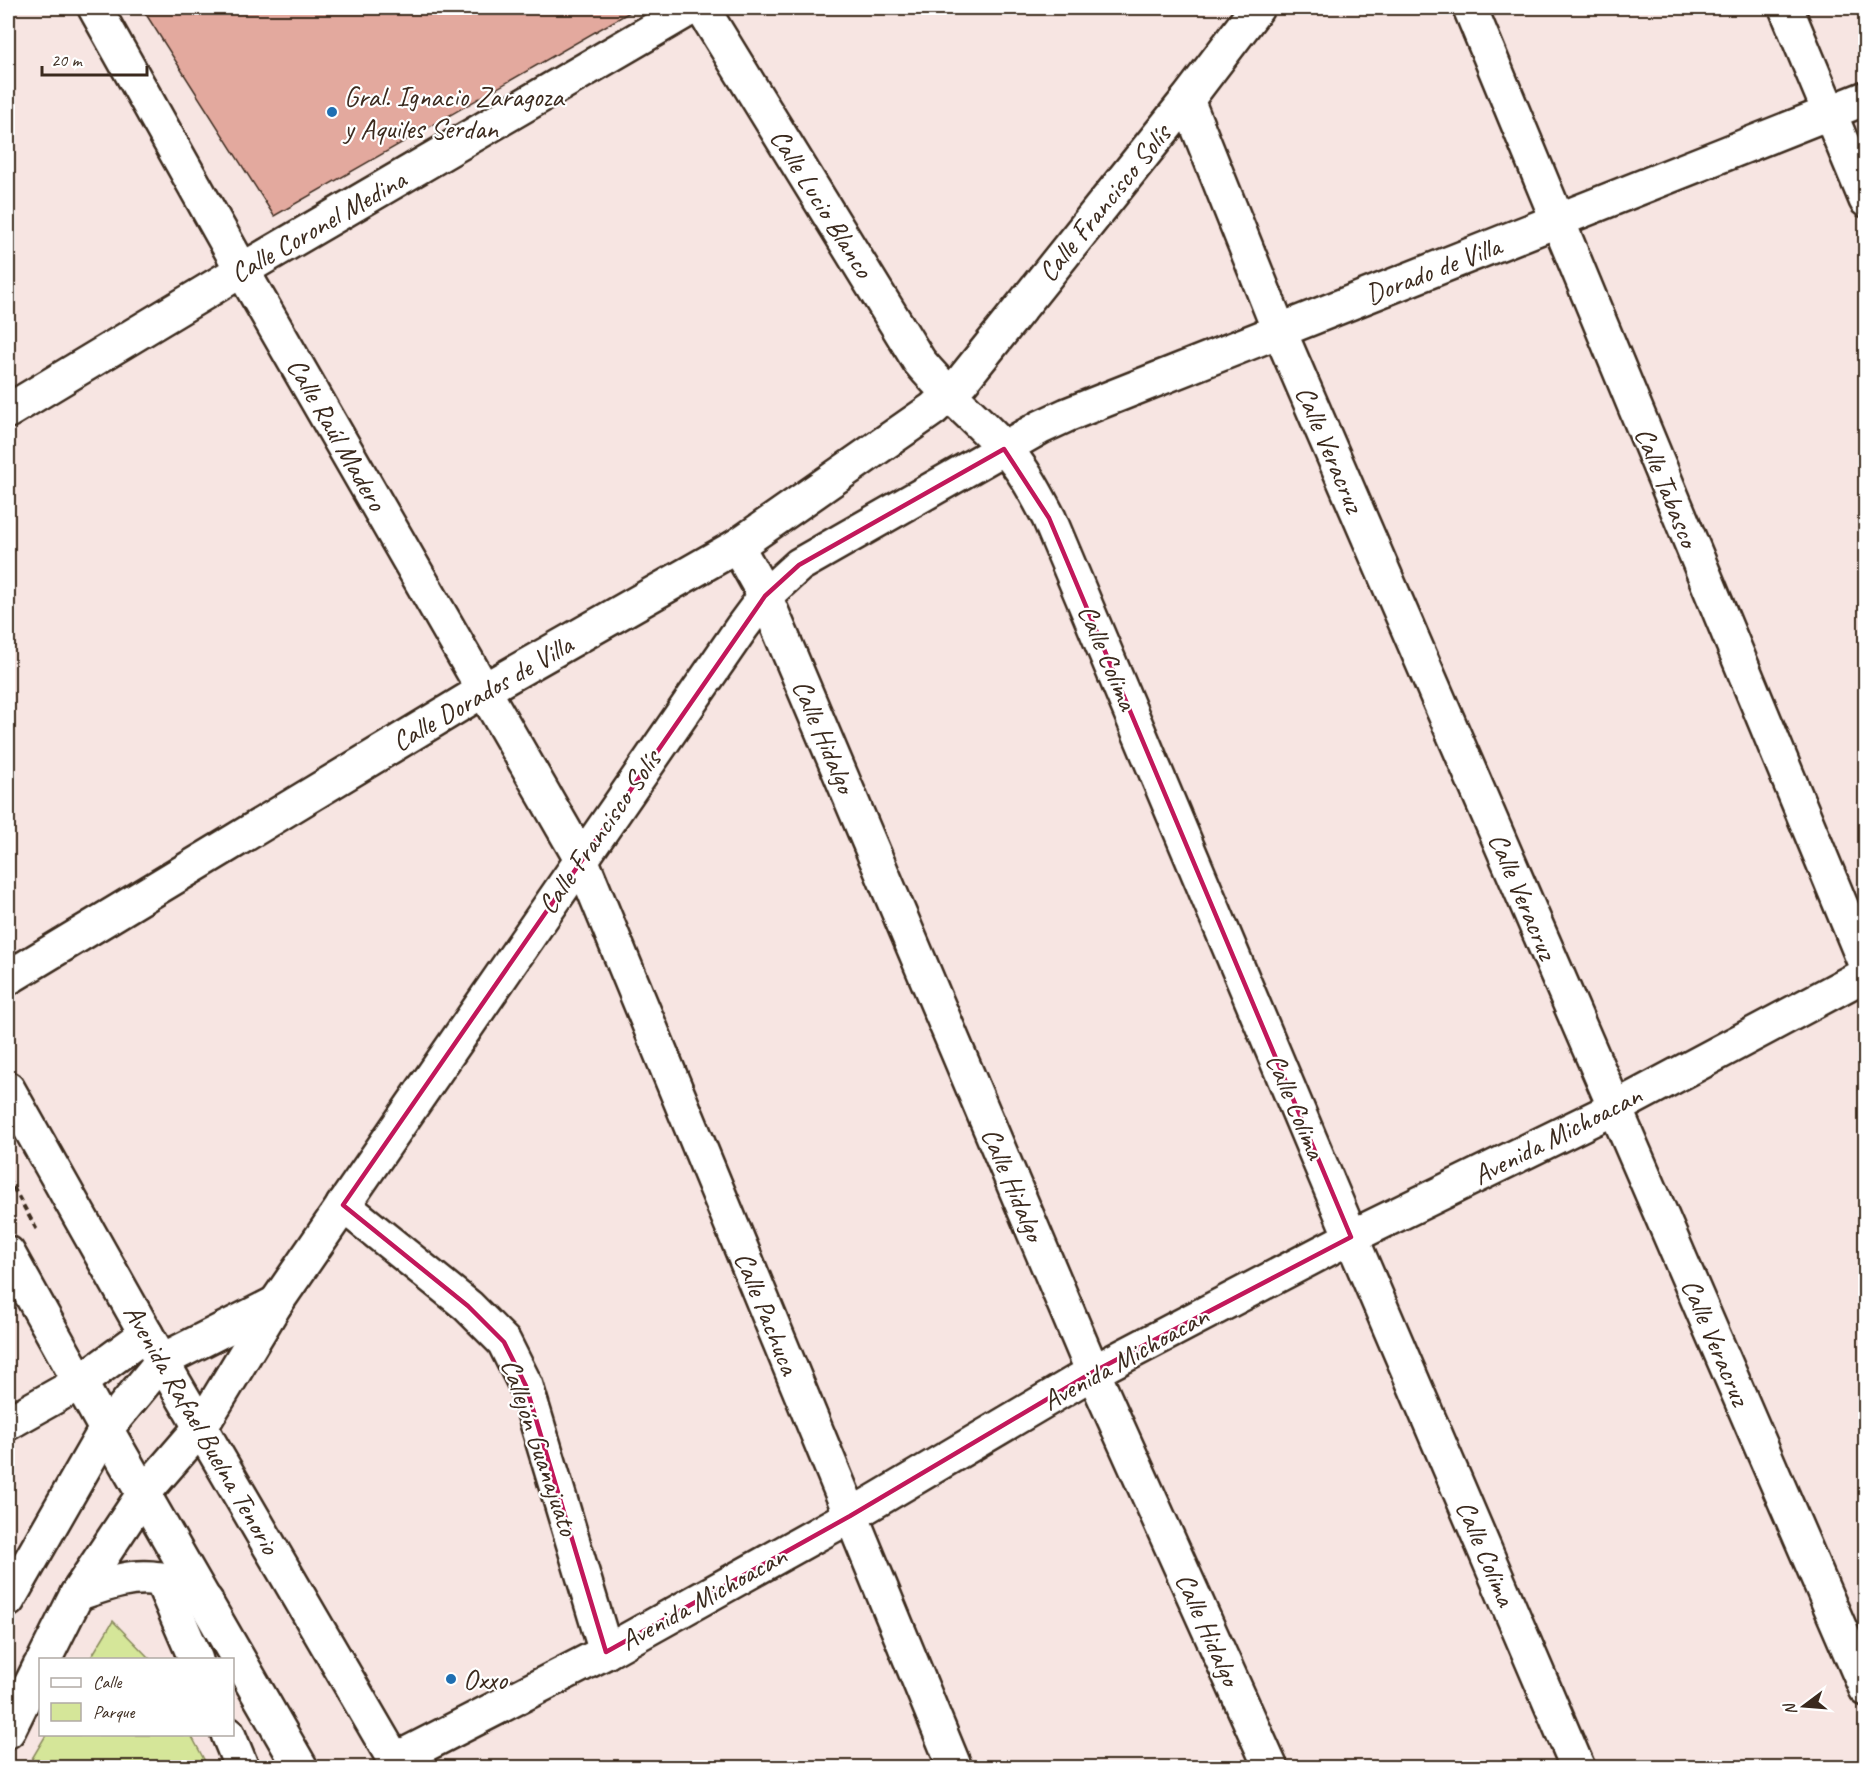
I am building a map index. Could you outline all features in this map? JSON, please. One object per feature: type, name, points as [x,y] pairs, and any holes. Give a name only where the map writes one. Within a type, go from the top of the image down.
[{"type":"street","name":"Calle Raúl Madero","points":[[95,8],[242,270],[581,859]]},
{"type":"street","name":"Calle Coronel Medina","points":[[8,411],[242,270],[691,8]]},
{"type":"street","name":"Calle Lucio Blanco","points":[[702,8],[919,362],[948,395],[1004,449]]},
{"type":"street","name":"Calle Francisco Solís","points":[[948,395],[962,381],[1187,100],[1257,8]]},
{"type":"street","name":"Calle Tabasco","points":[[1470,8],[1866,966]]},
{"type":"street","points":[[1786,8],[1866,200]]},
{"type":"street","name":"Dorado de Villa","points":[[1004,449],[1067,415],[1866,98]]},
{"type":"street","name":"Calle Veracruz","points":[[1187,100],[1279,330],[1866,1689]]},
{"type":"street","name":"Calle Dorados de Villa","points":[[8,978],[484,690],[737,546],[933,409],[948,395]]},
{"type":"street","name":"Calle Francisco Solís","points":[[45,1658],[77,1594],[144,1493],[201,1427],[276,1303],[765,596],[799,565],[1004,449]]},
{"type":"street","name":"Calle Colima","points":[[1004,449],[1031,484],[1049,518],[1351,1237],[1578,1767]]},
{"type":"street","name":"Calle Hidalgo","points":[[737,546],[765,596],[1093,1372],[1271,1767]]},
{"type":"street","name":"Calle Pachuca","points":[[581,859],[954,1767]]},
{"type":"street","name":"Avenida Michoacan","points":[[397,1764],[606,1652],[850,1516],[1093,1372],[1351,1237],[1615,1108],[1866,974]]},
{"type":"street","name":"Avenida Rafael Buelna Tenorio","points":[[8,1089],[154,1347],[397,1764]]},
{"type":"street","name":"Callejón Guanajuato","points":[[343,1205],[468,1306],[504,1342],[526,1386],[606,1652]]},
{"type":"street","points":[[8,1253],[105,1429],[301,1767]]},
{"type":"street","name":"Calle Francisco Solís","points":[[8,1600],[154,1347],[276,1303]]},
{"type":"street","points":[[8,1423],[80,1383],[154,1347]]},
{"type":"street","points":[[77,1594],[135,1578],[161,1579],[206,1601]]},
{"type":"street","points":[[161,1579],[196,1658]]},
{"type":"street","points":[[8,1731],[39,1668]]},
{"type":"street","points":[[229,1736],[242,1767]]},
{"type":"highlighted area","points":[[1004,449],[1049,518],[1351,1237],[1093,1372],[850,1516],[606,1652],[526,1386],[504,1342],[468,1306],[343,1205],[765,596],[799,565]]},
{"type":"green space","points":[[113,1621],[149,1658],[91,1658]]},
{"type":"green space","points":[[45,1736],[192,1736],[208,1767],[27,1767]]},
{"type":"building","name":"Gral. Ignacio Zaragoza y Aquiles Serdan","points":[[142,8],[637,8],[274,216]]},
{"type":"place","name":"Gral. Ignacio Zaragoza y Aquiles Serdan","points":[[332,112]]},
{"type":"place","name":"Oxxo","points":[[451,1679]]}]
